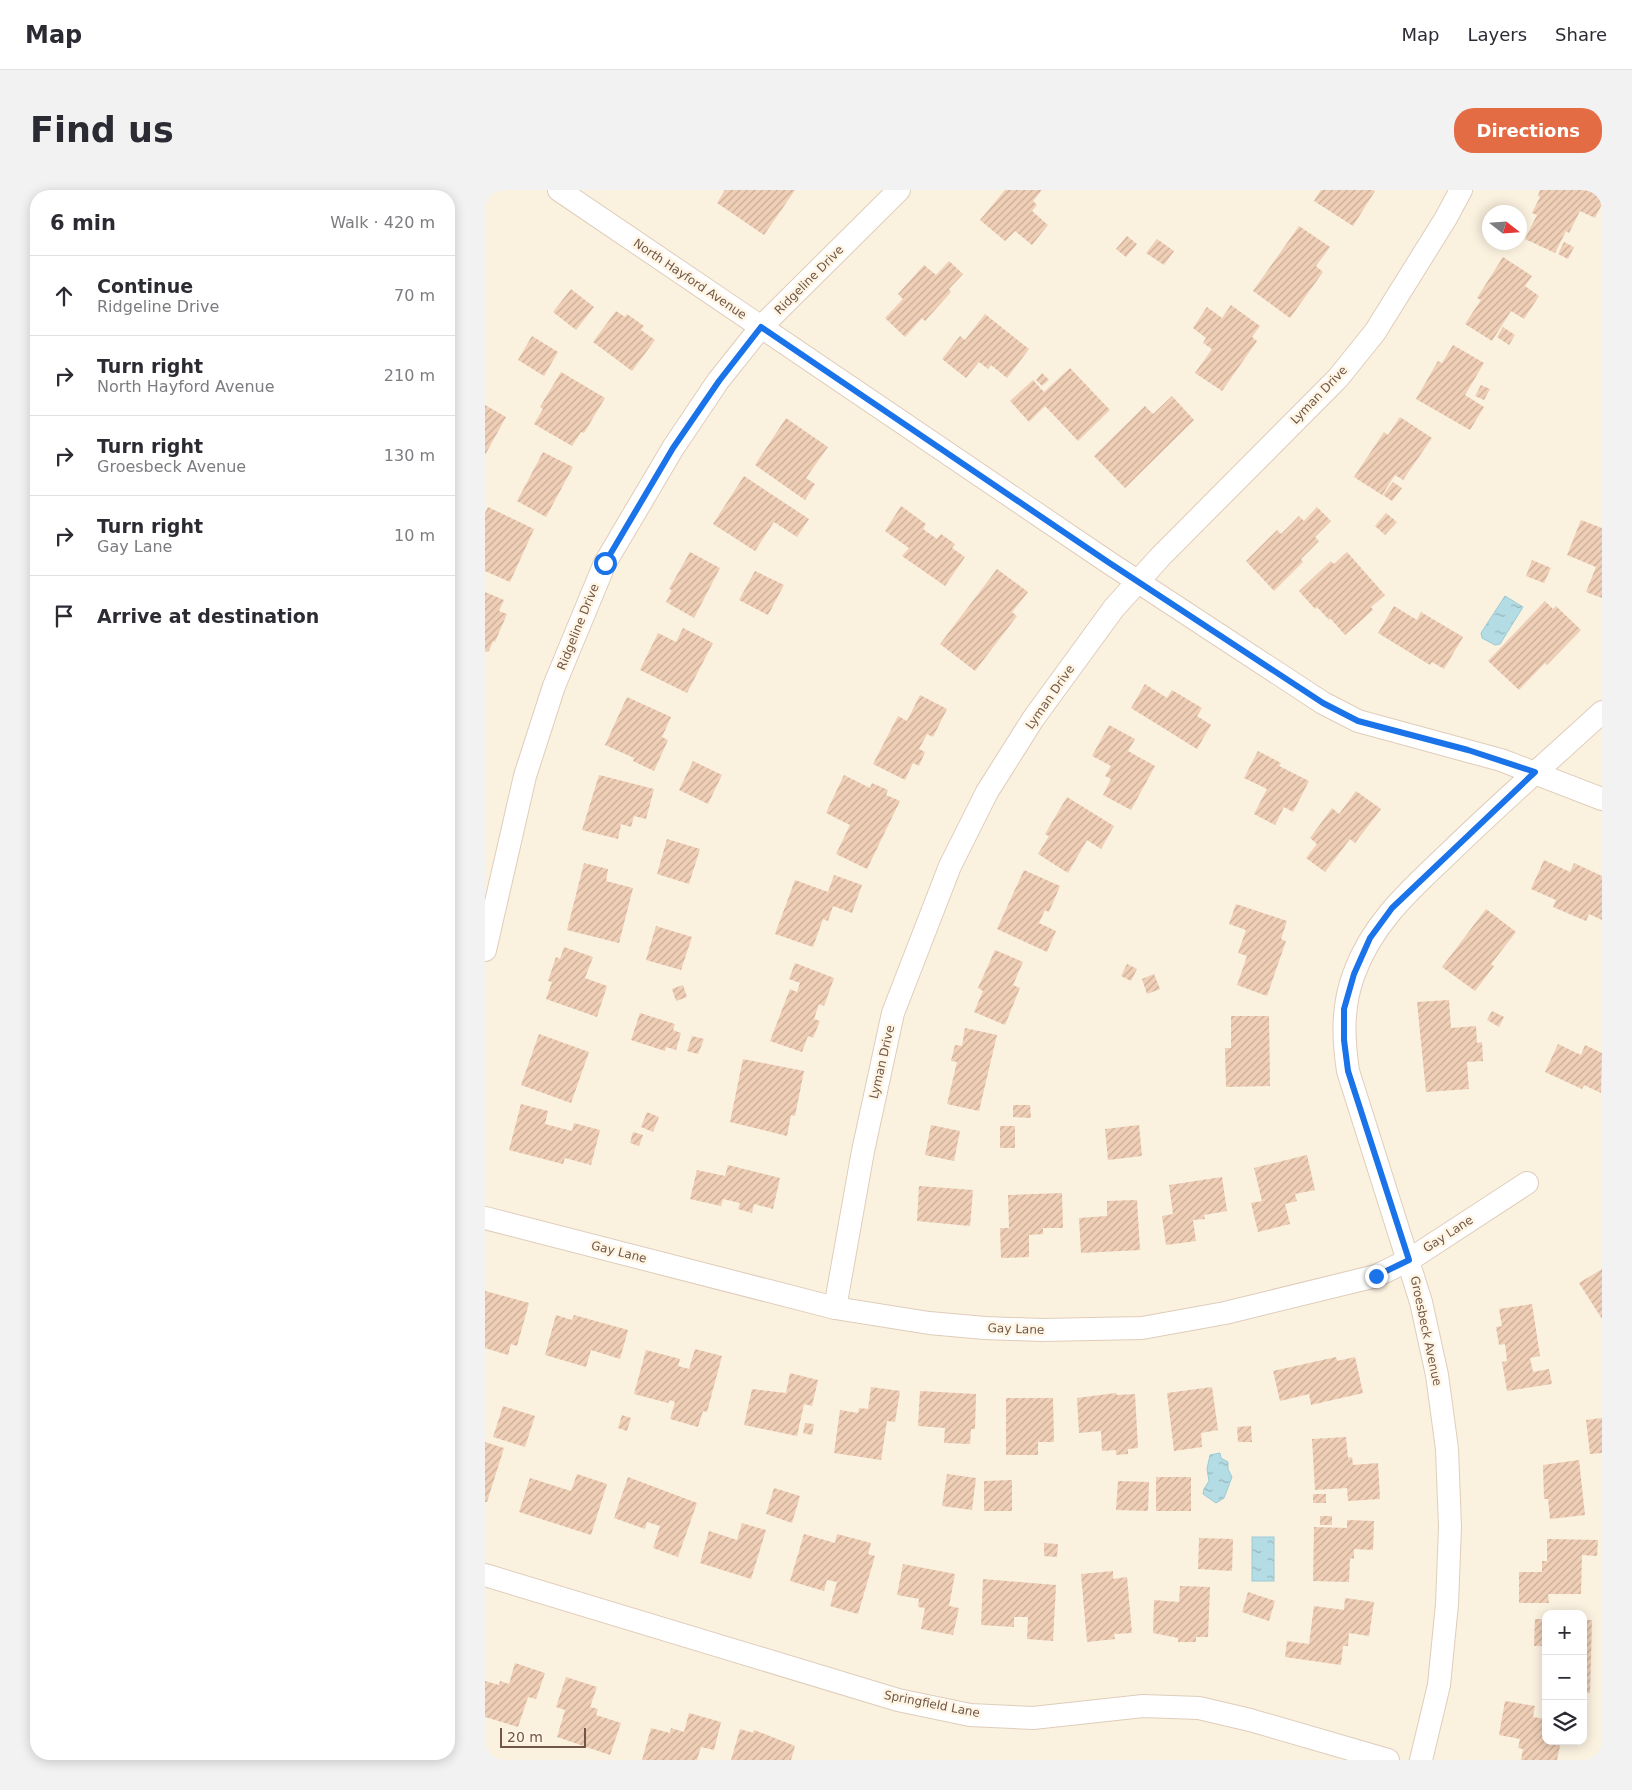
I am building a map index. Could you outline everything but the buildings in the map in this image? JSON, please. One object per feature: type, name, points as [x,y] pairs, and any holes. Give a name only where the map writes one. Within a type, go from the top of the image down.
[{"type":"street","name":"North Hayford Avenue","points":[[559,190],[1139,582],[1323,703],[1358,721],[1468,750],[1535,772],[1602,799]]},
{"type":"street","name":"Ridgeline Drive","points":[[485,950],[525,776],[554,686],[605,563],[673,448],[719,381],[761,327],[899,190]]},
{"type":"street","name":"Lyman Drive","points":[[835,1308],[863,1151],[893,1013],[947,875],[987,792],[1033,719],[1114,608],[1161,556],[1338,378],[1375,332],[1409,280],[1461,190]]},
{"type":"street","name":"Groesbeck Avenue","points":[[1421,1760],[1439,1685],[1447,1604],[1451,1527],[1447,1450],[1437,1375],[1421,1302],[1348,1071],[1344,1040],[1344,1009],[1354,974],[1370,938],[1392,908],[1535,772],[1602,712]]},
{"type":"street","name":"Gay Lane","points":[[485,1218],[835,1308],[929,1323],[985,1328],[1042,1330],[1142,1328],[1225,1313],[1376,1276],[1409,1260],[1527,1184]]},
{"type":"street","name":"Springfield Lane","points":[[485,1575],[898,1700],[970,1715],[1033,1718],[1143,1706],[1199,1708],[1250,1720],[1388,1760]]},
{"type":"water","points":[[1505,596],[1523,607],[1500,644],[1495,645],[1482,638],[1481,633]]},
{"type":"water","points":[[1220,1453],[1221,1458],[1228,1462],[1228,1469],[1232,1477],[1224,1498],[1216,1503],[1203,1494],[1209,1481],[1207,1469],[1210,1455]]},
{"type":"water","points":[[1252,1537],[1274,1537],[1274,1581],[1252,1581]]},
{"type":"route","points":[[605,563],[673,448],[719,381],[761,327],[1108,562],[1323,703],[1358,721],[1401,734],[1468,750],[1535,772],[1505,798],[1392,908],[1370,938],[1354,974],[1344,1009],[1344,1040],[1348,1071],[1409,1260],[1376,1276]]}]
